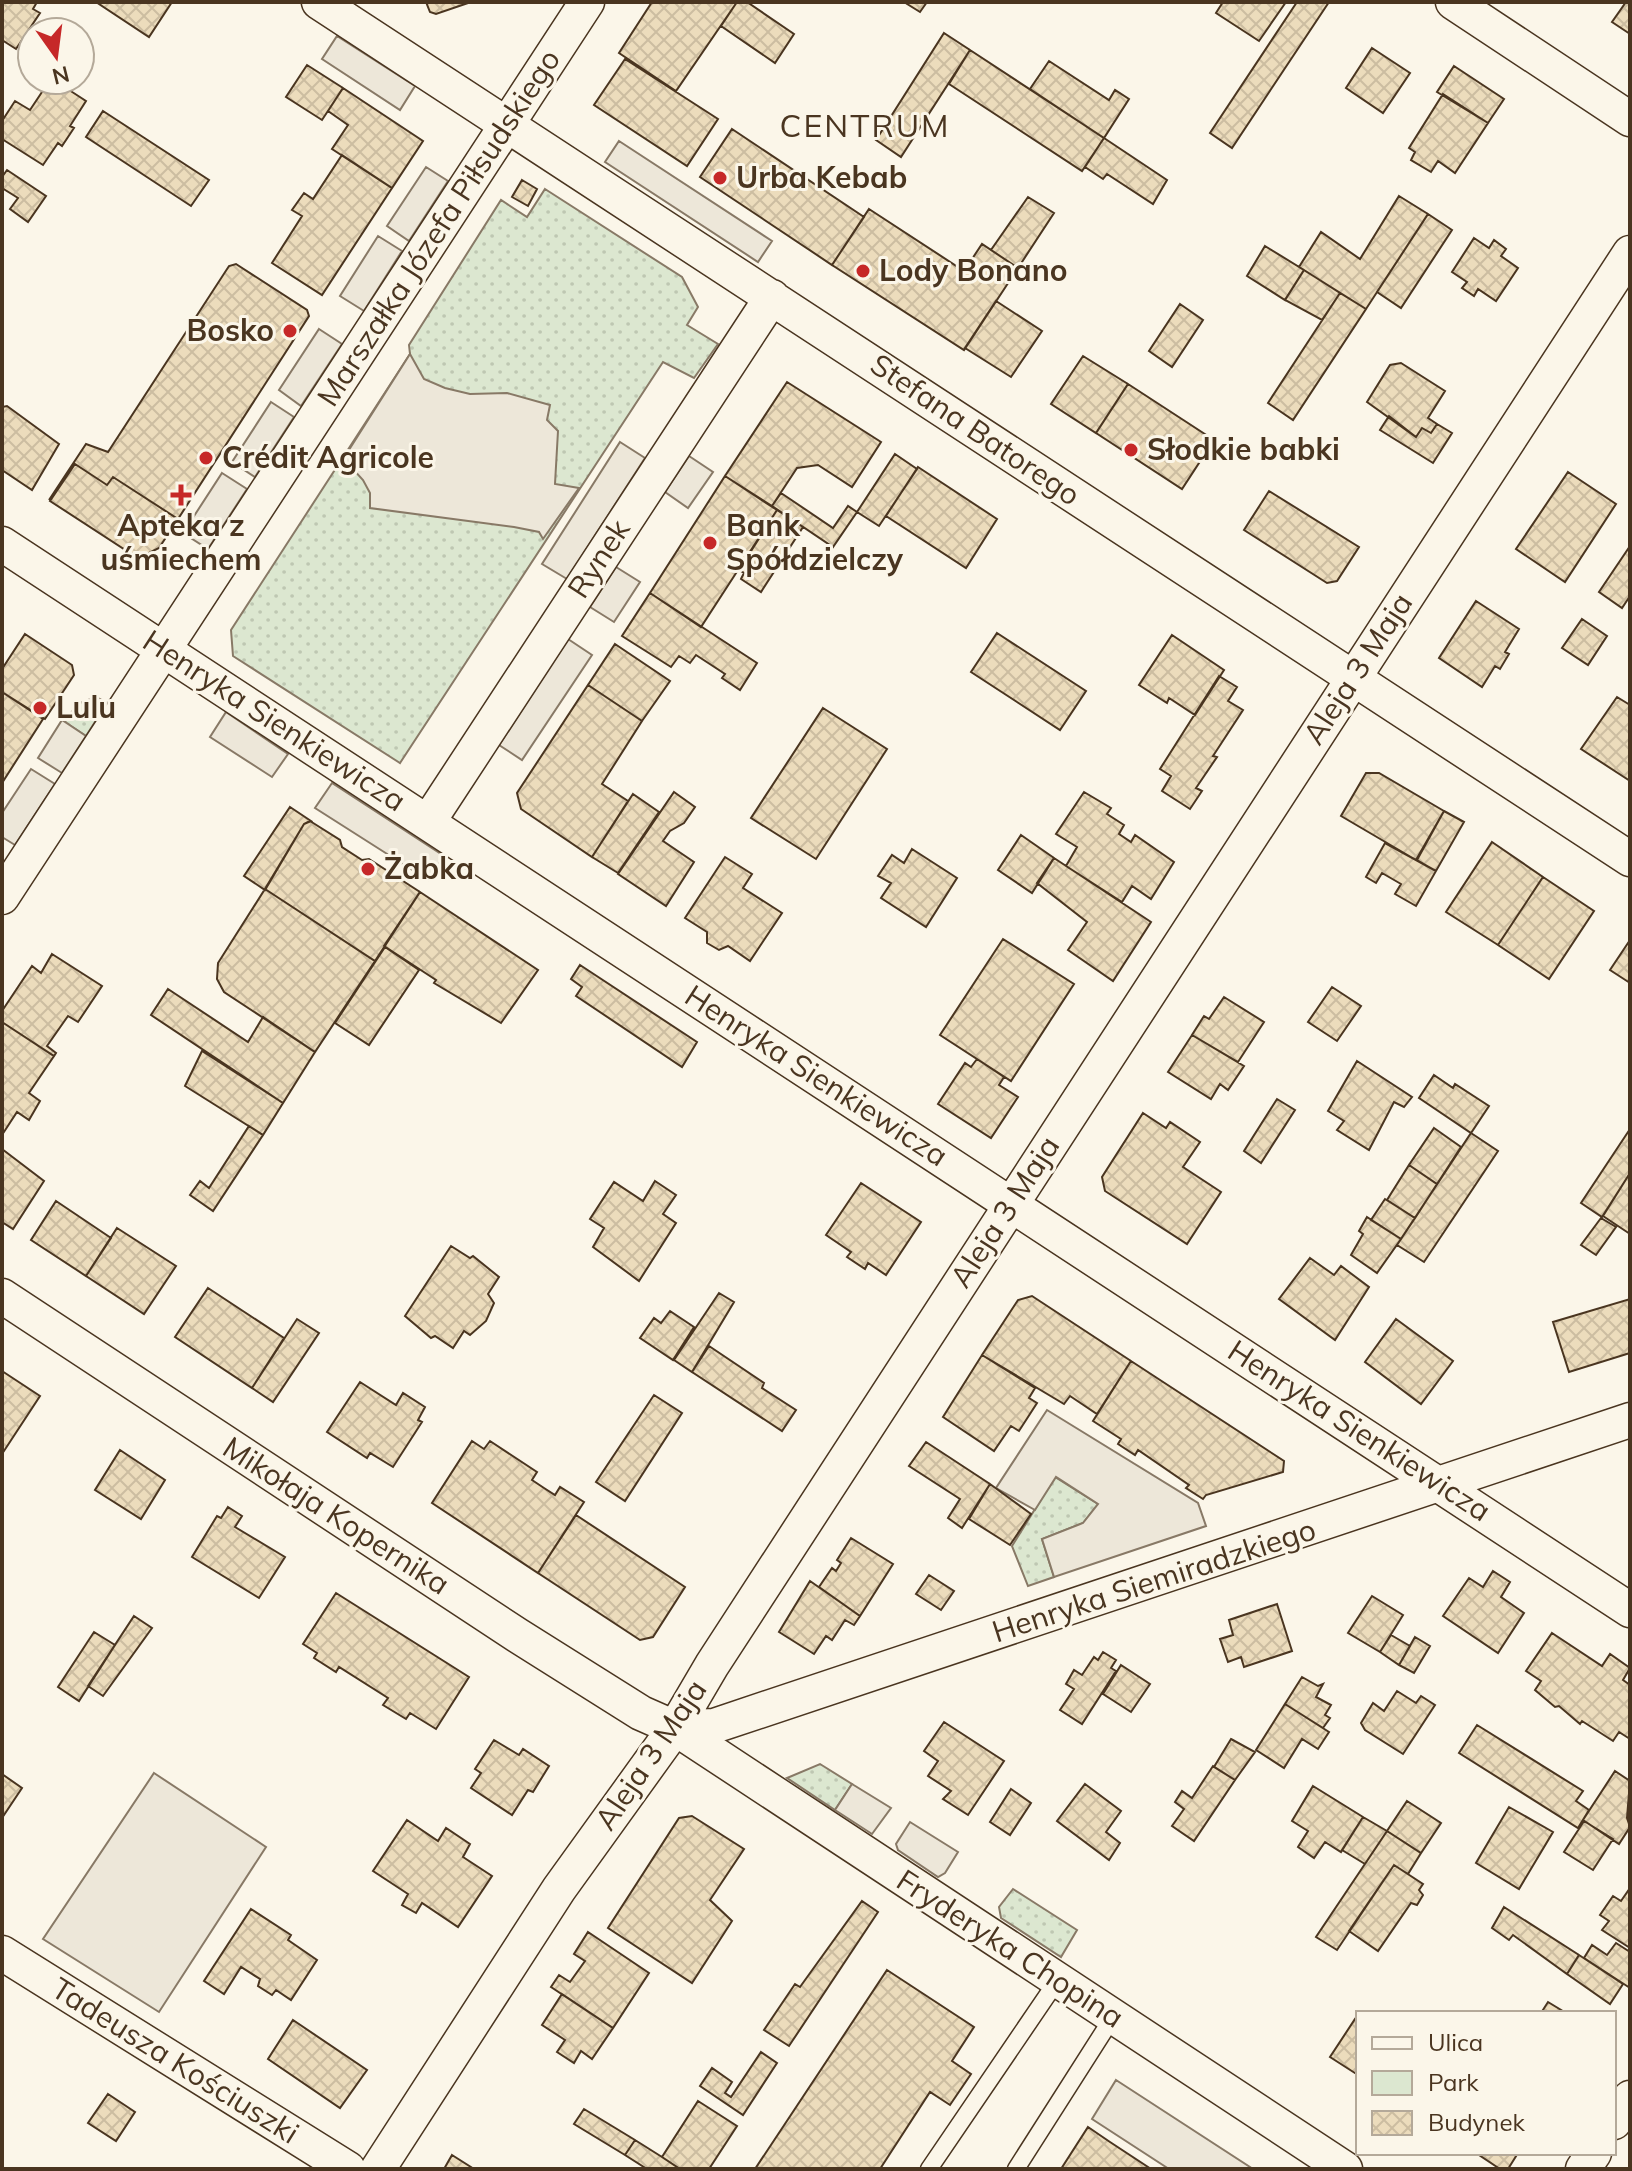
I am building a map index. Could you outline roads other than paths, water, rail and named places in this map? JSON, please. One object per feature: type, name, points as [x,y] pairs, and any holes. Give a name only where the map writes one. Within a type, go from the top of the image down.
[{"type":"street","name":"Stefana Batorego","points":[[319,2],[1630,859]]},
{"type":"street","name":"Marszałka Józefa Piłsudskiego","points":[[2,897],[587,2]]},
{"type":"street","points":[[1453,2],[1630,119]]},
{"type":"street","name":"Aleja 3 Maja","points":[[378,2169],[559,1889],[675,1728],[1011,1204],[1630,253]]},
{"type":"street","name":"Rynek","points":[[428,822],[772,297]]},
{"type":"street","name":"Henryka Sienkiewicza","points":[[2,544],[1630,1610]]},
{"type":"street","name":"Mikołaja Kopernika","points":[[2,1296],[517,1635],[641,1713],[675,1728]]},
{"type":"street","name":"Henryka Siemiradzkiego","points":[[675,1728],[714,1726],[1630,1420]]},
{"type":"street","name":"Fryderyka Chopina","points":[[675,1728],[1345,2169]]},
{"type":"street","name":"Tadeusza Kościuszki","points":[[2,1953],[348,2169]]},
{"type":"street","points":[[1616,2119],[1630,2098]]},
{"type":"lane","points":[[929,2169],[1057,1981]]},
{"type":"lane","points":[[1016,2169],[1113,2017]]},
{"type":"place","name":"Urba Kebab","points":[[720,178]]},
{"type":"place","name":"Lody Bonano","points":[[863,271]]},
{"type":"place","name":"Bosko","points":[[290,331]]},
{"type":"place","name":"Słodkie babki","points":[[1131,450]]},
{"type":"place","name":"Crédit Agricole","points":[[206,458]]},
{"type":"place","name":"Apteka z uśmiechem","points":[[181,495]]},
{"type":"place","name":"Bank Spółdzielczy","points":[[710,543]]},
{"type":"place","name":"Lulu","points":[[40,708]]},
{"type":"place","name":"Żabka","points":[[368,869]]},
{"type":"district","name":"CENTRUM","points":[[865,126]]}]
